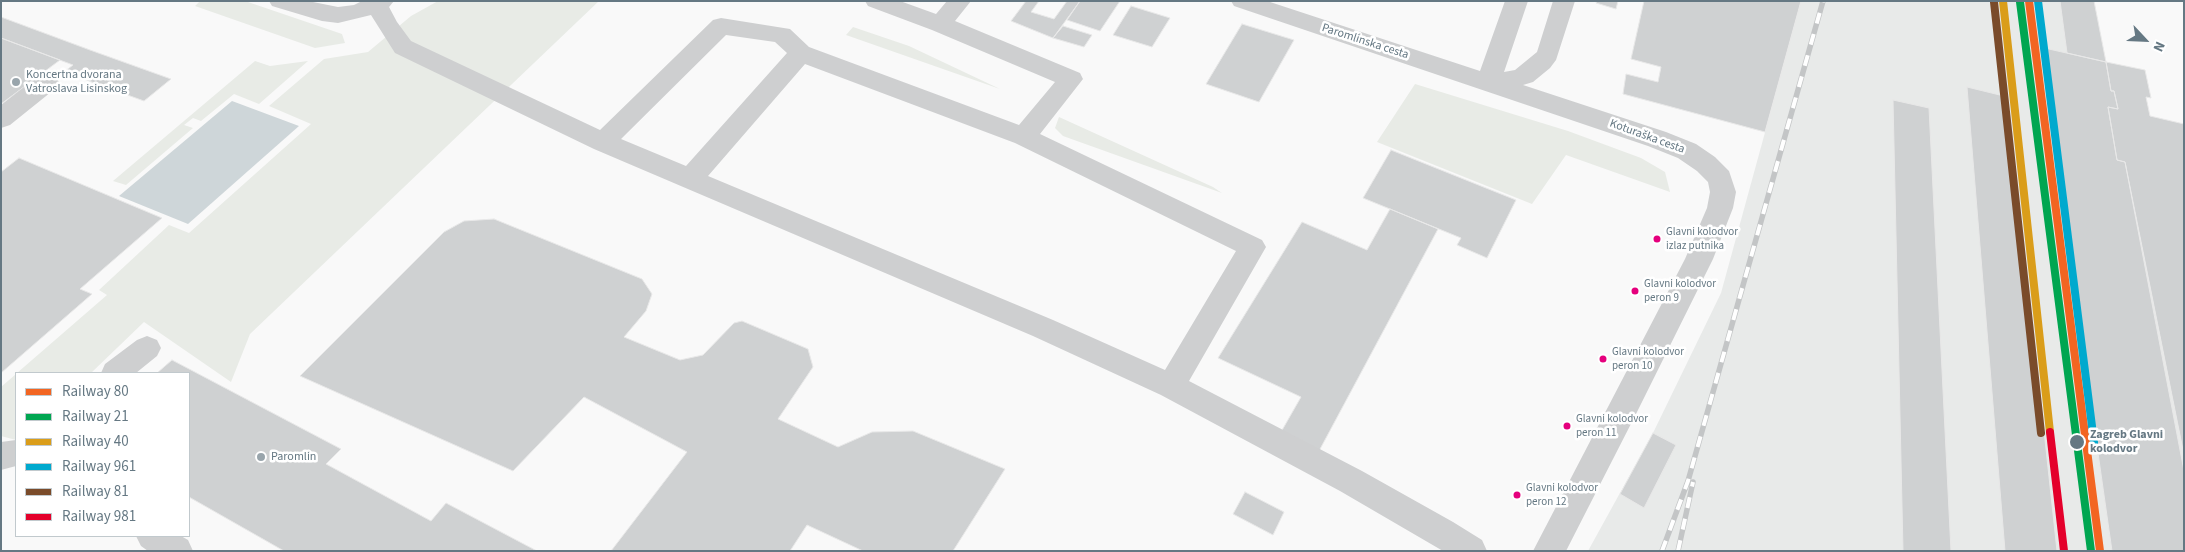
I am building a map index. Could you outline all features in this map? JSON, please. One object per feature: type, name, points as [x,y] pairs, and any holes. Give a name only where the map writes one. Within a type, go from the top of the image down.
[{"type":"street","points":[[280,1],[322,13],[338,15],[358,12],[380,3],[387,25],[403,47],[603,142],[688,180],[1043,328],[1171,386],[1351,481],[1442,532],[1471,551]]},
{"type":"street","points":[[876,1],[940,24],[1071,79],[1024,137]]},
{"type":"street","points":[[940,24],[960,1]]},
{"type":"street","name":"Paromlinska cesta","points":[[1242,1],[1488,82],[1518,78],[1542,62],[1548,54],[1564,1]]},
{"type":"street","points":[[1488,82],[1518,1]]},
{"type":"street","points":[[603,142],[721,26],[782,35],[801,53],[1024,137],[1252,247],[1171,386]]},
{"type":"street","points":[[688,180],[801,53]]},
{"type":"street","points":[[1,119],[47,82]]},
{"type":"street","name":"Koturaška cesta","points":[[1488,82],[1687,151],[1706,164],[1720,178],[1723,192],[1720,208],[1699,259],[1626,406],[1549,551]]},
{"type":"street","points":[[117,372],[147,348]]},
{"type":"street","points":[[1,456],[15,454]]},
{"type":"street","points":[[154,537],[177,551]]},
{"type":"shaded area","points":[[200,1],[245,1],[342,34],[345,43],[315,48],[195,6]]},
{"type":"shaded area","points":[[438,1],[599,1],[250,334],[231,382],[144,322],[92,372],[18,372],[107,295],[99,290],[169,225],[189,233],[311,124],[269,106],[324,59],[368,52],[411,16]]},
{"type":"shaded area","points":[[1801,1],[2094,1],[2111,90],[2117,160],[2125,162],[2184,455],[2184,551],[1588,551],[1653,433],[1721,293]]},
{"type":"shaded area","points":[[853,27],[909,46],[1000,89],[846,35]]},
{"type":"shaded area","points":[[255,61],[270,66],[308,61],[259,104],[234,94],[201,121],[193,118],[184,125],[193,128],[126,185],[113,181]]},
{"type":"shaded area","points":[[1415,84],[1568,131],[1641,158],[1665,172],[1670,192],[1566,155],[1532,204],[1377,142]]},
{"type":"shaded area","points":[[232,101],[299,126],[188,224],[119,196]]},
{"type":"shaded area","points":[[1059,117],[1213,187],[1222,193],[1063,136],[1055,128]]},
{"type":"shaded area","points":[[15,375],[15,440],[1,436],[1,387]]},
{"type":"building","points":[[1026,1],[1039,1],[1031,12],[1054,19],[1067,1],[1080,1],[1053,38],[1011,21]]},
{"type":"building","points":[[1080,1],[1120,1],[1100,31],[1067,20]]},
{"type":"building","points":[[1597,1],[1618,1],[1616,9],[1596,3]]},
{"type":"building","points":[[1644,1],[1801,1],[1765,132],[1623,94],[1626,74],[1658,82],[1661,67],[1631,59]]},
{"type":"building","points":[[2060,1],[2094,1],[2106,62],[2067,53]]},
{"type":"building","points":[[1131,6],[1170,18],[1152,47],[1113,35]]},
{"type":"building","points":[[1,17],[171,79],[144,101],[64,72],[73,65],[1,38]]},
{"type":"building","points":[[1242,24],[1294,40],[1259,102],[1206,84]]},
{"type":"building","points":[[1063,26],[1092,35],[1084,47],[1053,38]]},
{"type":"building","name":"Koncertna dvorana Vatroslava Lisinskog","points":[[1,38],[60,60],[1,104]]},
{"type":"building","points":[[2040,47],[2106,62],[2111,91],[2114,91],[2118,109],[2108,107],[2117,160],[2125,162],[2184,471],[2184,551],[2112,551]]},
{"type":"building","name":"Zagreb Glavni kolodvor","points":[[2106,62],[2145,70],[2151,98],[2146,97],[2150,116],[2184,124],[2184,455],[2125,162],[2117,160],[2108,107],[2118,109],[2114,91],[2111,91]]},
{"type":"building","points":[[1967,87],[2008,97],[2057,551],[2005,551]]},
{"type":"building","points":[[1893,100],[1929,108],[1951,551],[1903,551]]},
{"type":"building","points":[[1391,150],[1516,200],[1487,258],[1457,245],[1461,238],[1363,198]]},
{"type":"building","points":[[19,158],[162,218],[80,289],[92,294],[1,373],[1,172]]},
{"type":"building","points":[[1390,209],[1438,229],[1319,451],[1281,432],[1301,397],[1218,358],[1302,222],[1367,250]]},
{"type":"building","points":[[494,219],[642,279],[652,294],[646,311],[624,337],[680,360],[703,355],[734,323],[742,321],[808,349],[813,367],[778,419],[838,447],[872,432],[913,431],[1005,469],[953,551],[863,551],[807,525],[790,551],[611,551],[687,452],[584,397],[513,471],[300,376],[444,232],[464,221]]},
{"type":"building","name":"Paromlin","points":[[172,360],[341,449],[326,464],[431,521],[446,503],[537,551],[284,551],[190,498],[190,372],[158,372]]},
{"type":"building","points":[[1653,433],[1676,445],[1644,508],[1620,494]]},
{"type":"building","points":[[1245,492],[1284,512],[1273,535],[1233,514]]},
{"type":"railway","points":[[1662,551],[1688,481],[1823,1]]},
{"type":"railway","points":[[1678,551],[1693,482]]},
{"type":"rail line","name":"40","points":[[2003,1],[2050,432]]},
{"type":"rail line","name":"80","points":[[2029,1],[2100,551]]},
{"type":"rail line","name":"961","points":[[2038,1],[2094,442]]},
{"type":"rail line","name":"81","points":[[1994,2],[2041,433]]},
{"type":"rail line","name":"21","points":[[2020,2],[2091,551]]},
{"type":"rail line","name":"981","points":[[2050,432],[2064,551]]},
{"type":"place","name":"Koncertna dvorana Vatroslava Lisinskog","points":[[16,82]]},
{"type":"place","name":"Glavni kolodvor izlaz putnika","points":[[1657,239]]},
{"type":"place","name":"Glavni kolodvor peron 9","points":[[1635,291]]},
{"type":"place","name":"Glavni kolodvor peron 10","points":[[1603,359]]},
{"type":"place","name":"Glavni kolodvor peron 11","points":[[1567,426]]},
{"type":"place","name":"Zagreb Glavni kolodvor","points":[[2077,442]]},
{"type":"place","name":"Paromlin","points":[[261,457]]},
{"type":"place","name":"Glavni kolodvor peron 12","points":[[1517,495]]}]
